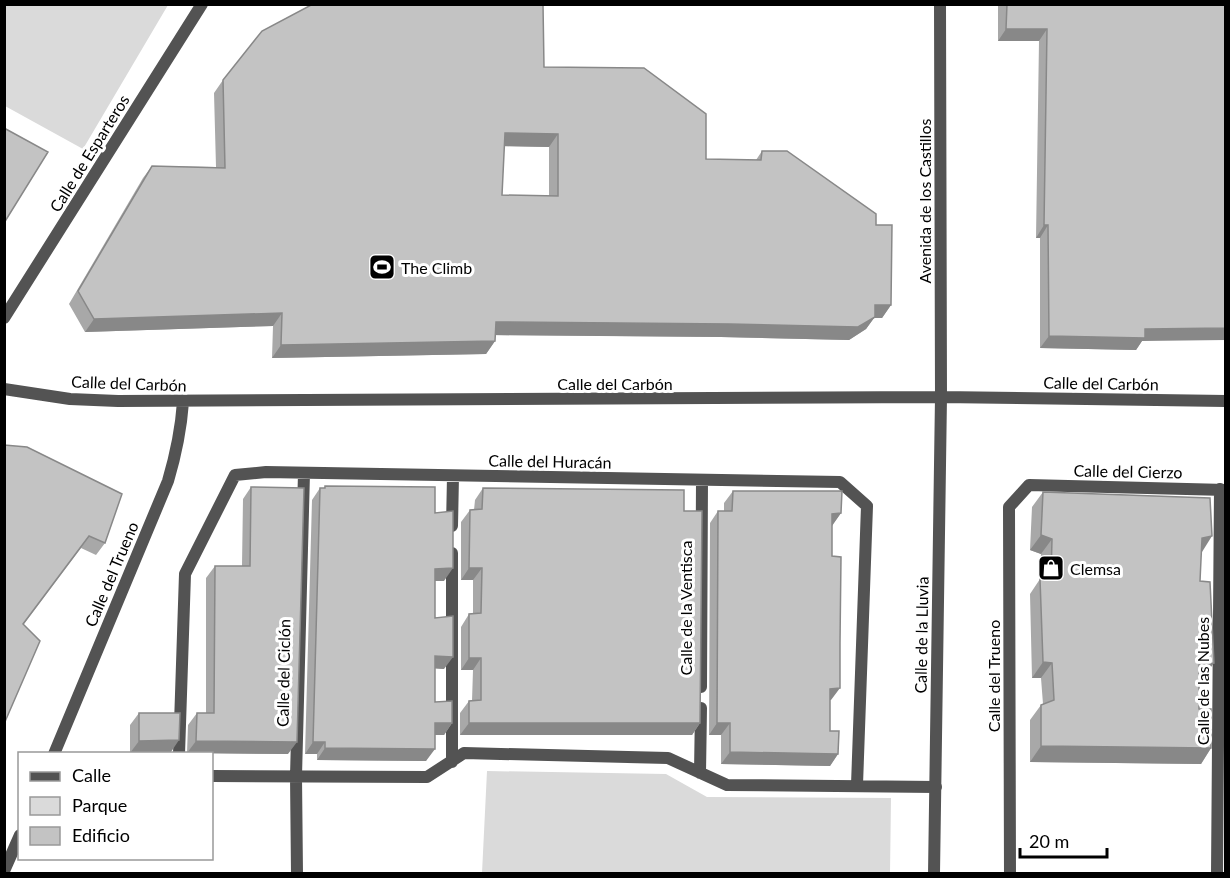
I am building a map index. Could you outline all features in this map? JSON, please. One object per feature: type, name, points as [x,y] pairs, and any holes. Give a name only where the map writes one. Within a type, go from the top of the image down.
[{"type":"street","name":"Calle de Esparteros","points":[[4,318],[202,4]]},
{"type":"street","name":"Avenida de los Castillos","points":[[940,4],[941,398]]},
{"type":"street","name":"Calle del Carbón","points":[[4,389],[70,399],[183,402],[941,398],[1226,401]]},
{"type":"street","name":"Calle de la Lluvia","points":[[934,873],[941,398]]},
{"type":"street","name":"Calle del Trueno","points":[[54,752],[168,481],[178,447],[183,402]]},
{"type":"street","name":"Calle del Huracán","points":[[179,752],[185,574],[235,475],[266,472],[840,482],[867,506],[857,785]]},
{"type":"street","name":"Calle del Ciclón","points":[[297,873],[304,473]]},
{"type":"street","points":[[452,762],[453,476]]},
{"type":"street","name":"Calle de la Ventisca","points":[[700,773],[702,480]]},
{"type":"street","name":"Calle del Trueno","points":[[1010,873],[1009,507],[1029,485]]},
{"type":"street","name":"Calle del Cierzo","points":[[1029,485],[1222,490]]},
{"type":"street","name":"Calle de las Nubes","points":[[1217,873],[1222,490]]},
{"type":"street","points":[[213,776],[427,777],[464,753],[668,758],[727,785],[936,787]]},
{"type":"street","points":[[4,870],[18,839]]},
{"type":"green space","points":[[4,5],[168,5],[83,149],[5,106]]},
{"type":"green space","points":[[487,771],[666,774],[707,797],[891,798],[890,873],[482,873]]},
{"type":"building","points":[[313,4],[543,4],[544,67],[644,68],[706,114],[706,159],[761,160],[762,151],[787,151],[876,214],[876,225],[892,225],[891,305],[875,305],[875,317],[858,327],[496,322],[495,341],[281,345],[282,313],[94,319],[78,291],[152,166],[225,168],[223,80],[262,31]],"holes":[[[505,133],[558,134],[558,196],[502,195]]]},
{"type":"building","points":[[1007,4],[1226,4],[1226,328],[1145,329],[1145,338],[1049,336],[1048,225],[1044,225],[1047,29],[1006,29]]},
{"type":"building","points":[[4,128],[48,152],[4,223]]},
{"type":"building","points":[[4,445],[27,447],[122,494],[105,543],[89,536],[23,624],[40,641],[4,724]]},
{"type":"building","points":[[325,486],[435,487],[435,513],[453,511],[453,568],[435,569],[435,618],[453,616],[453,657],[435,656],[435,702],[452,701],[452,723],[435,723],[435,749],[325,748],[325,742],[313,742],[320,488],[325,488]]},
{"type":"building","points":[[251,487],[304,488],[297,742],[196,741],[197,713],[214,713],[215,566],[250,566]]},
{"type":"building","points":[[483,488],[684,490],[684,511],[702,511],[700,723],[469,723],[469,701],[481,700],[481,658],[469,658],[469,614],[481,613],[482,568],[469,568],[470,510],[482,509]]},
{"type":"building","points":[[733,491],[842,491],[841,513],[832,514],[832,556],[841,557],[840,688],[830,689],[830,731],[839,731],[838,754],[730,752],[730,723],[717,723],[718,511],[732,511]]},
{"type":"building","points":[[1043,492],[1210,498],[1212,536],[1202,538],[1200,581],[1210,582],[1214,663],[1199,665],[1199,709],[1211,709],[1211,748],[1041,746],[1041,705],[1054,700],[1052,663],[1043,662],[1040,579],[1051,577],[1052,539],[1041,535]]},
{"type":"building","points":[[139,713],[180,713],[179,740],[139,741]]},
{"type":"place","name":"The Climb","points":[[382,267]]},
{"type":"place","name":"Clemsa","points":[[1051,568]]}]
